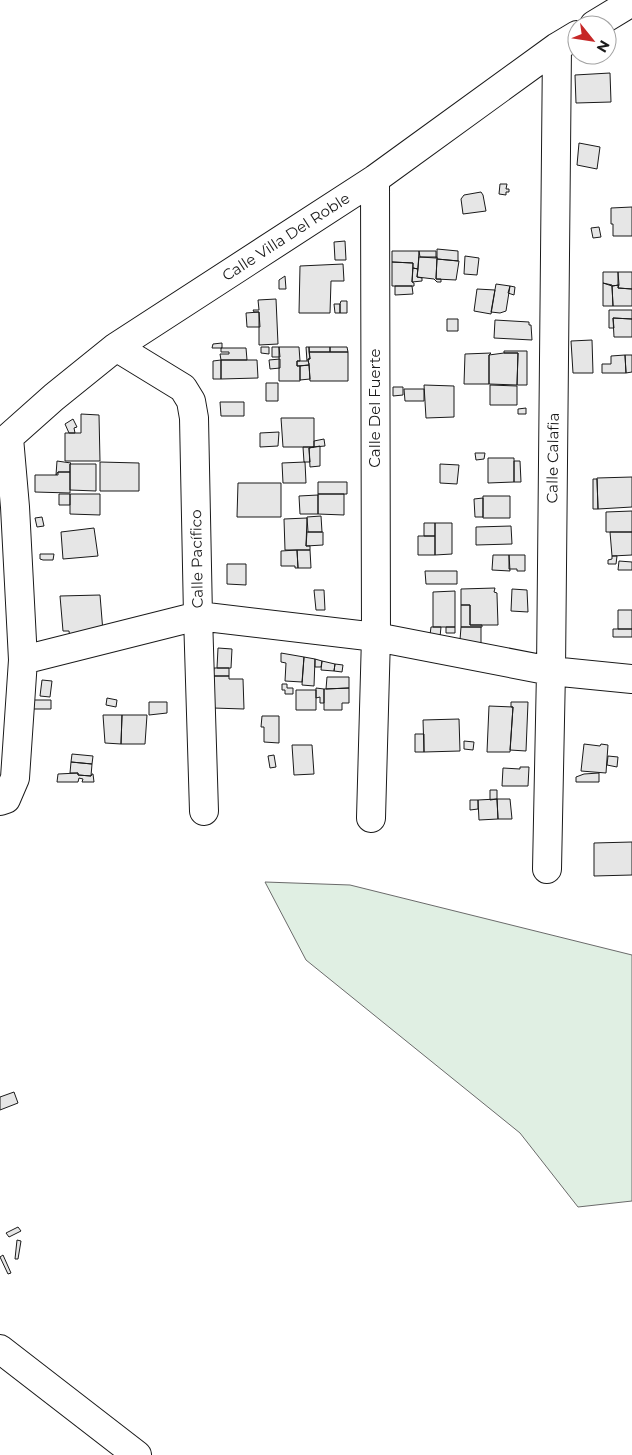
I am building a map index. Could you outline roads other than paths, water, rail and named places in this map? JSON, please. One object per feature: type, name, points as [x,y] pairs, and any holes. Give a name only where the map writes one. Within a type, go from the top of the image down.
[{"type":"street","points":[[611,15],[632,2]]},
{"type":"street","name":"Calle Villa Del Roble","points":[[4,442],[54,397],[116,347],[374,179],[567,41]]},
{"type":"street","name":"Calle Calafia","points":[[547,868],[567,41]]},
{"type":"street","name":"Calle Del Fuerte","points":[[371,818],[376,637],[374,179]]},
{"type":"street","name":"Calle Pacífico","points":[[116,347],[183,388],[191,401],[194,418],[204,811]]},
{"type":"street","points":[[0,801],[6,798],[15,778],[23,660],[15,508],[4,442]]},
{"type":"street","points":[[23,660],[198,616],[376,637],[551,672],[632,679]]},
{"type":"street","points":[[0,1349],[137,1455]]}]
